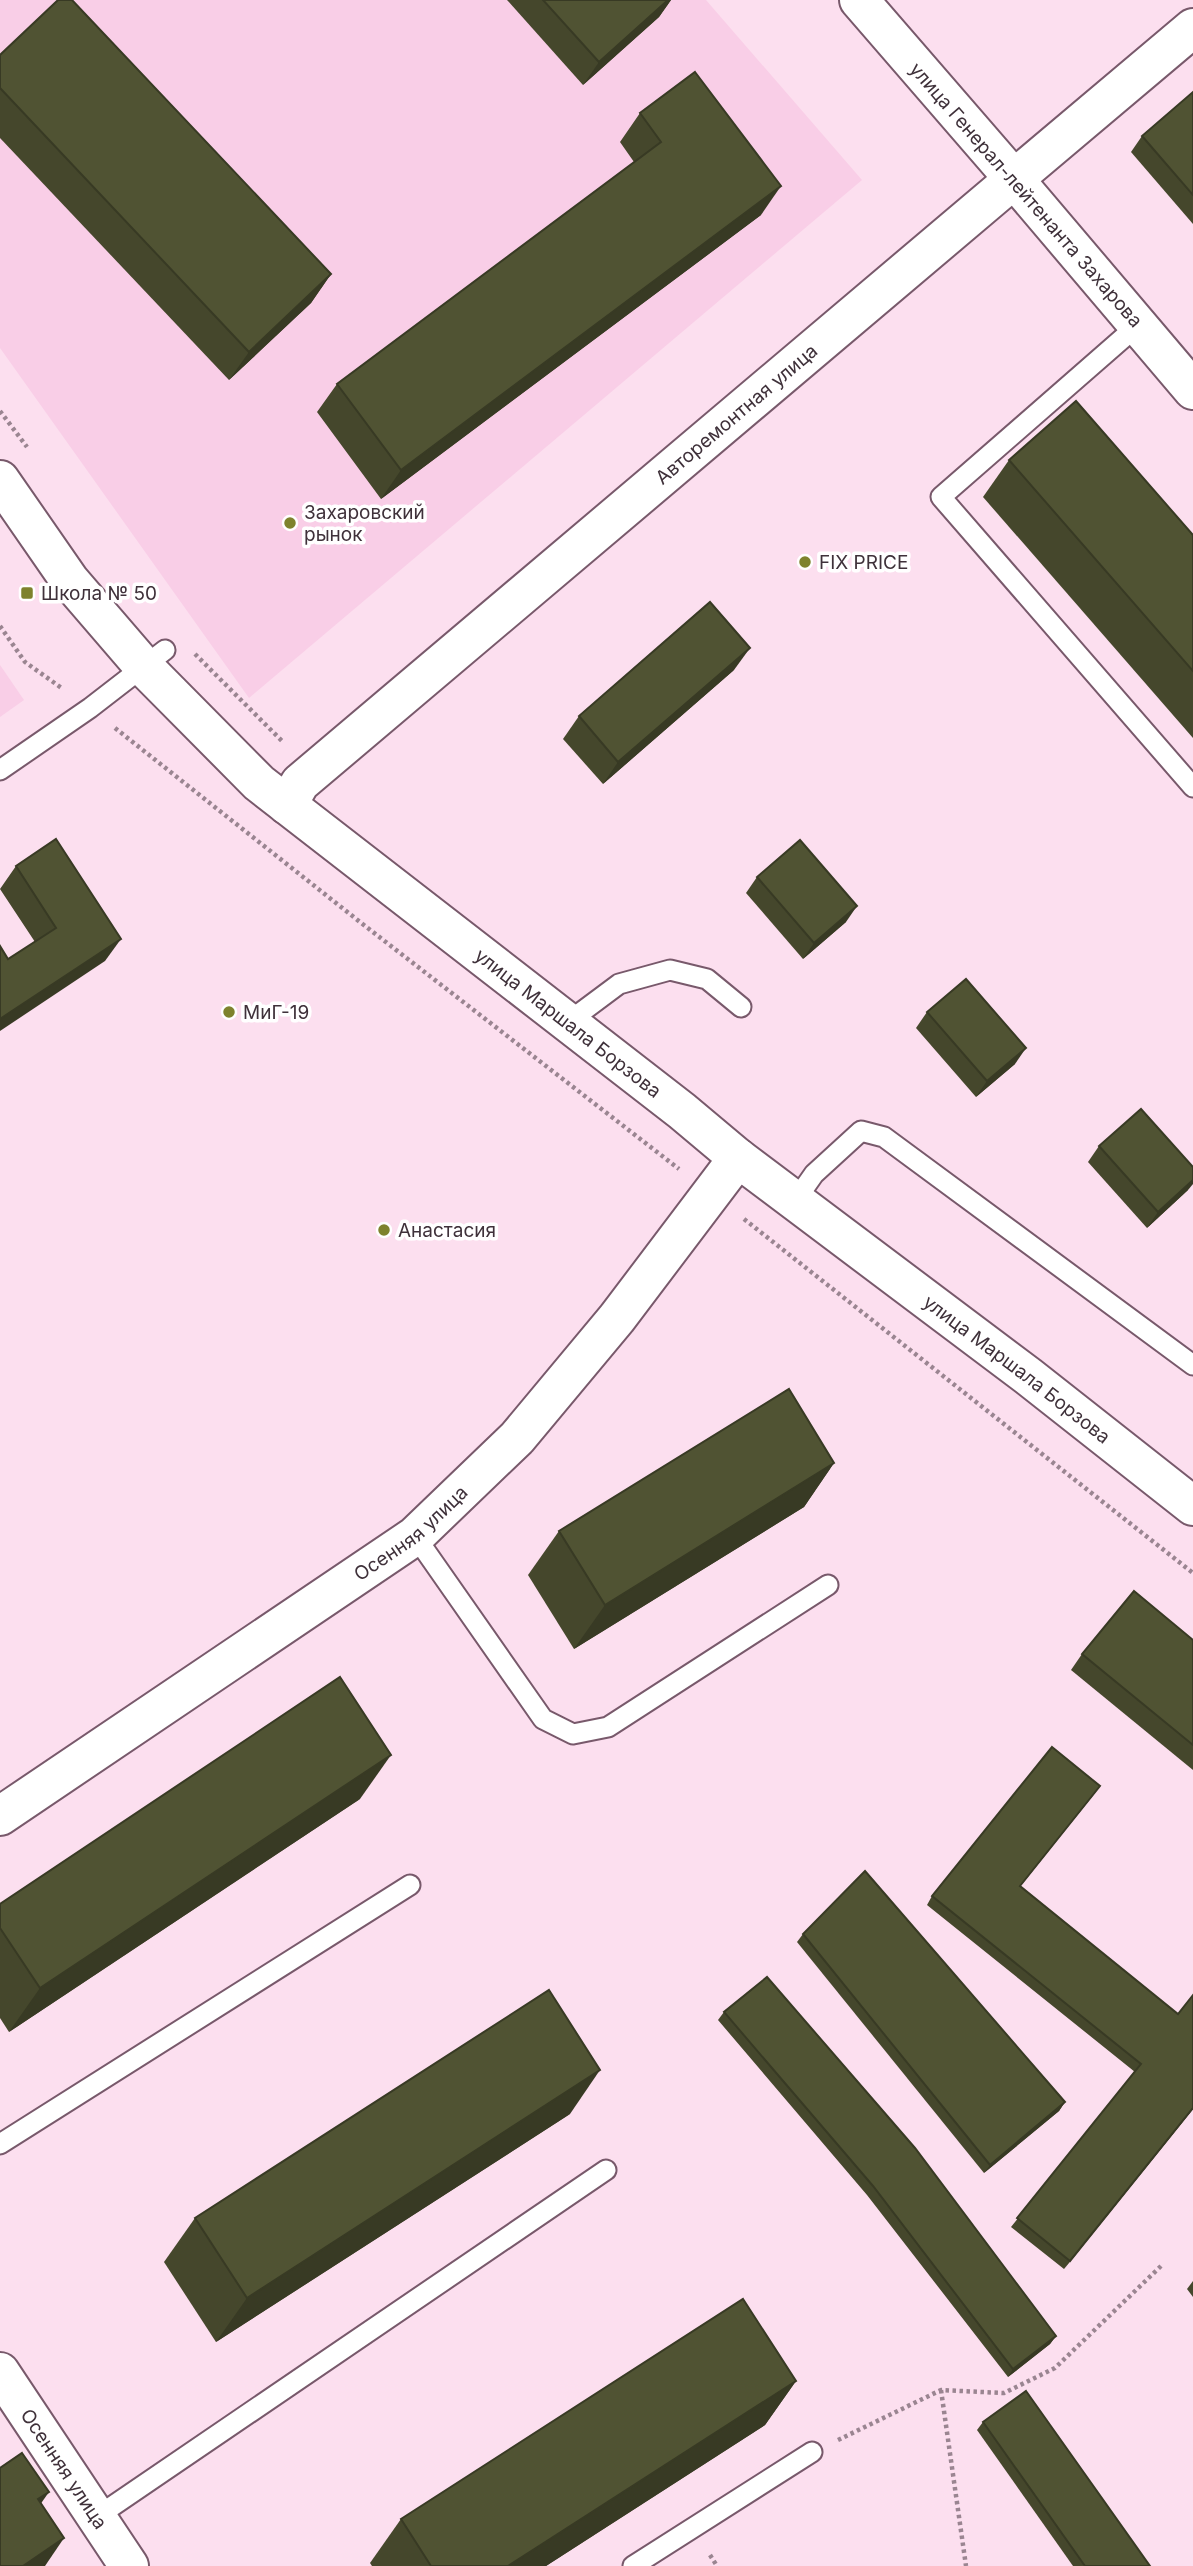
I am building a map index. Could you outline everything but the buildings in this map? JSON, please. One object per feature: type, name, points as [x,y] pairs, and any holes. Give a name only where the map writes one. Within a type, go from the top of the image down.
[{"type":"street","name":"улица Генерал-лейтенанта Захарова","points":[[859,0],[1193,390]]},
{"type":"street","name":"Авторемонтная улица","points":[[287,805],[299,783],[1193,27]]},
{"type":"street","name":"улица Маршала Борзова","points":[[0,481],[70,580],[154,659],[259,783],[682,1111],[738,1158],[1027,1376],[1193,1506]]},
{"type":"street","name":"Осенняя улица","points":[[0,1816],[415,1536],[517,1438],[617,1318],[738,1158]]},
{"type":"street","name":"Осенняя улица","points":[[0,2372],[129,2566]]},
{"type":"lane","points":[[1138,325],[941,497],[1193,787]]},
{"type":"lane","points":[[0,771],[154,659]]},
{"type":"lane","points":[[568,1022],[619,984],[670,970],[707,979],[741,1007]]},
{"type":"lane","points":[[795,1201],[814,1174],[861,1131],[884,1137],[1193,1365]]},
{"type":"lane","points":[[415,1536],[543,1718],[573,1734],[608,1727],[828,1585]]},
{"type":"lane","points":[[0,2144],[410,1885]]},
{"type":"lane","points":[[95,2518],[606,2170]]},
{"type":"lane","points":[[633,2566],[812,2452]]},
{"type":"path","points":[[0,411],[33,455]]},
{"type":"path","points":[[0,626],[25,662],[90,708],[1193,1573]]},
{"type":"path","points":[[192,651],[287,746],[318,768]]},
{"type":"path","points":[[812,2452],[941,2390],[1004,2393],[1055,2368],[1161,2266]]},
{"type":"path","points":[[941,2390],[966,2566]]},
{"type":"shaded area","name":"Захаровский рынок","points":[[0,0],[706,0],[862,180],[249,698],[0,348]]},
{"type":"shaded area","points":[[0,665],[24,700],[0,717]]},
{"type":"place","name":"Захаровский рынок","points":[[290,523]]},
{"type":"place","name":"FIX PRICE","points":[[805,562]]},
{"type":"place","name":"Школа № 50","points":[[27,593]]},
{"type":"place","name":"МиГ-19","points":[[229,1012]]},
{"type":"place","name":"Анастасия","points":[[384,1230]]}]
